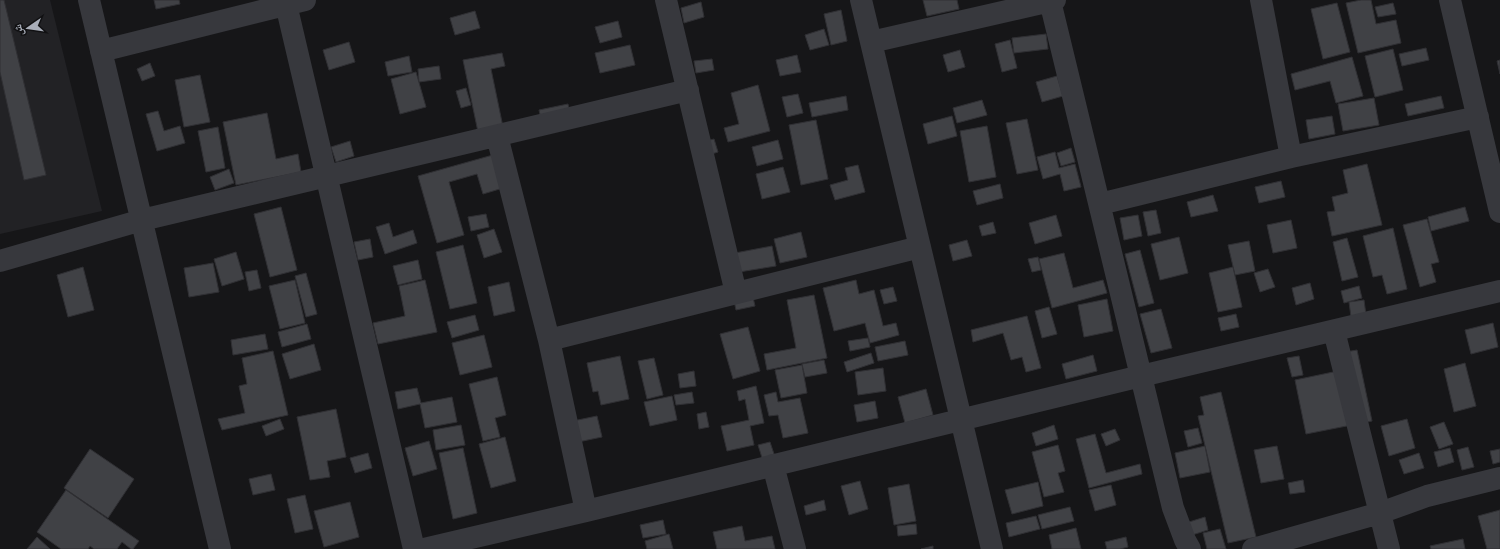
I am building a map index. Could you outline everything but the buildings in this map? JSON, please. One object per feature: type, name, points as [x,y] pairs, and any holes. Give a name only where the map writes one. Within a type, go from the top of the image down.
[{"type":"street","points":[[89,0],[220,549]]},
{"type":"street","points":[[666,0],[736,293]]},
{"type":"street","points":[[861,0],[992,549]]},
{"type":"street","points":[[1261,0],[1291,158]]},
{"type":"street","points":[[1450,0],[1500,212]]},
{"type":"street","points":[[871,42],[1052,1],[1173,508],[1190,549]]},
{"type":"street","points":[[101,51],[292,2],[326,176],[414,549]]},
{"type":"street","points":[[0,260],[142,220],[688,90]]},
{"type":"street","points":[[1100,204],[1291,158],[1478,116]]},
{"type":"street","points":[[497,136],[549,340],[586,512]]},
{"type":"street","points":[[549,340],[920,247]]},
{"type":"street","points":[[424,549],[586,512],[1141,376],[1500,291]]},
{"type":"street","points":[[1334,330],[1389,549]]},
{"type":"street","points":[[773,465],[795,549]]},
{"type":"street","points":[[1253,549],[1380,513],[1427,496],[1500,478]]},
{"type":"shaded area","points":[[0,0],[50,0],[102,211],[0,234]]}]
